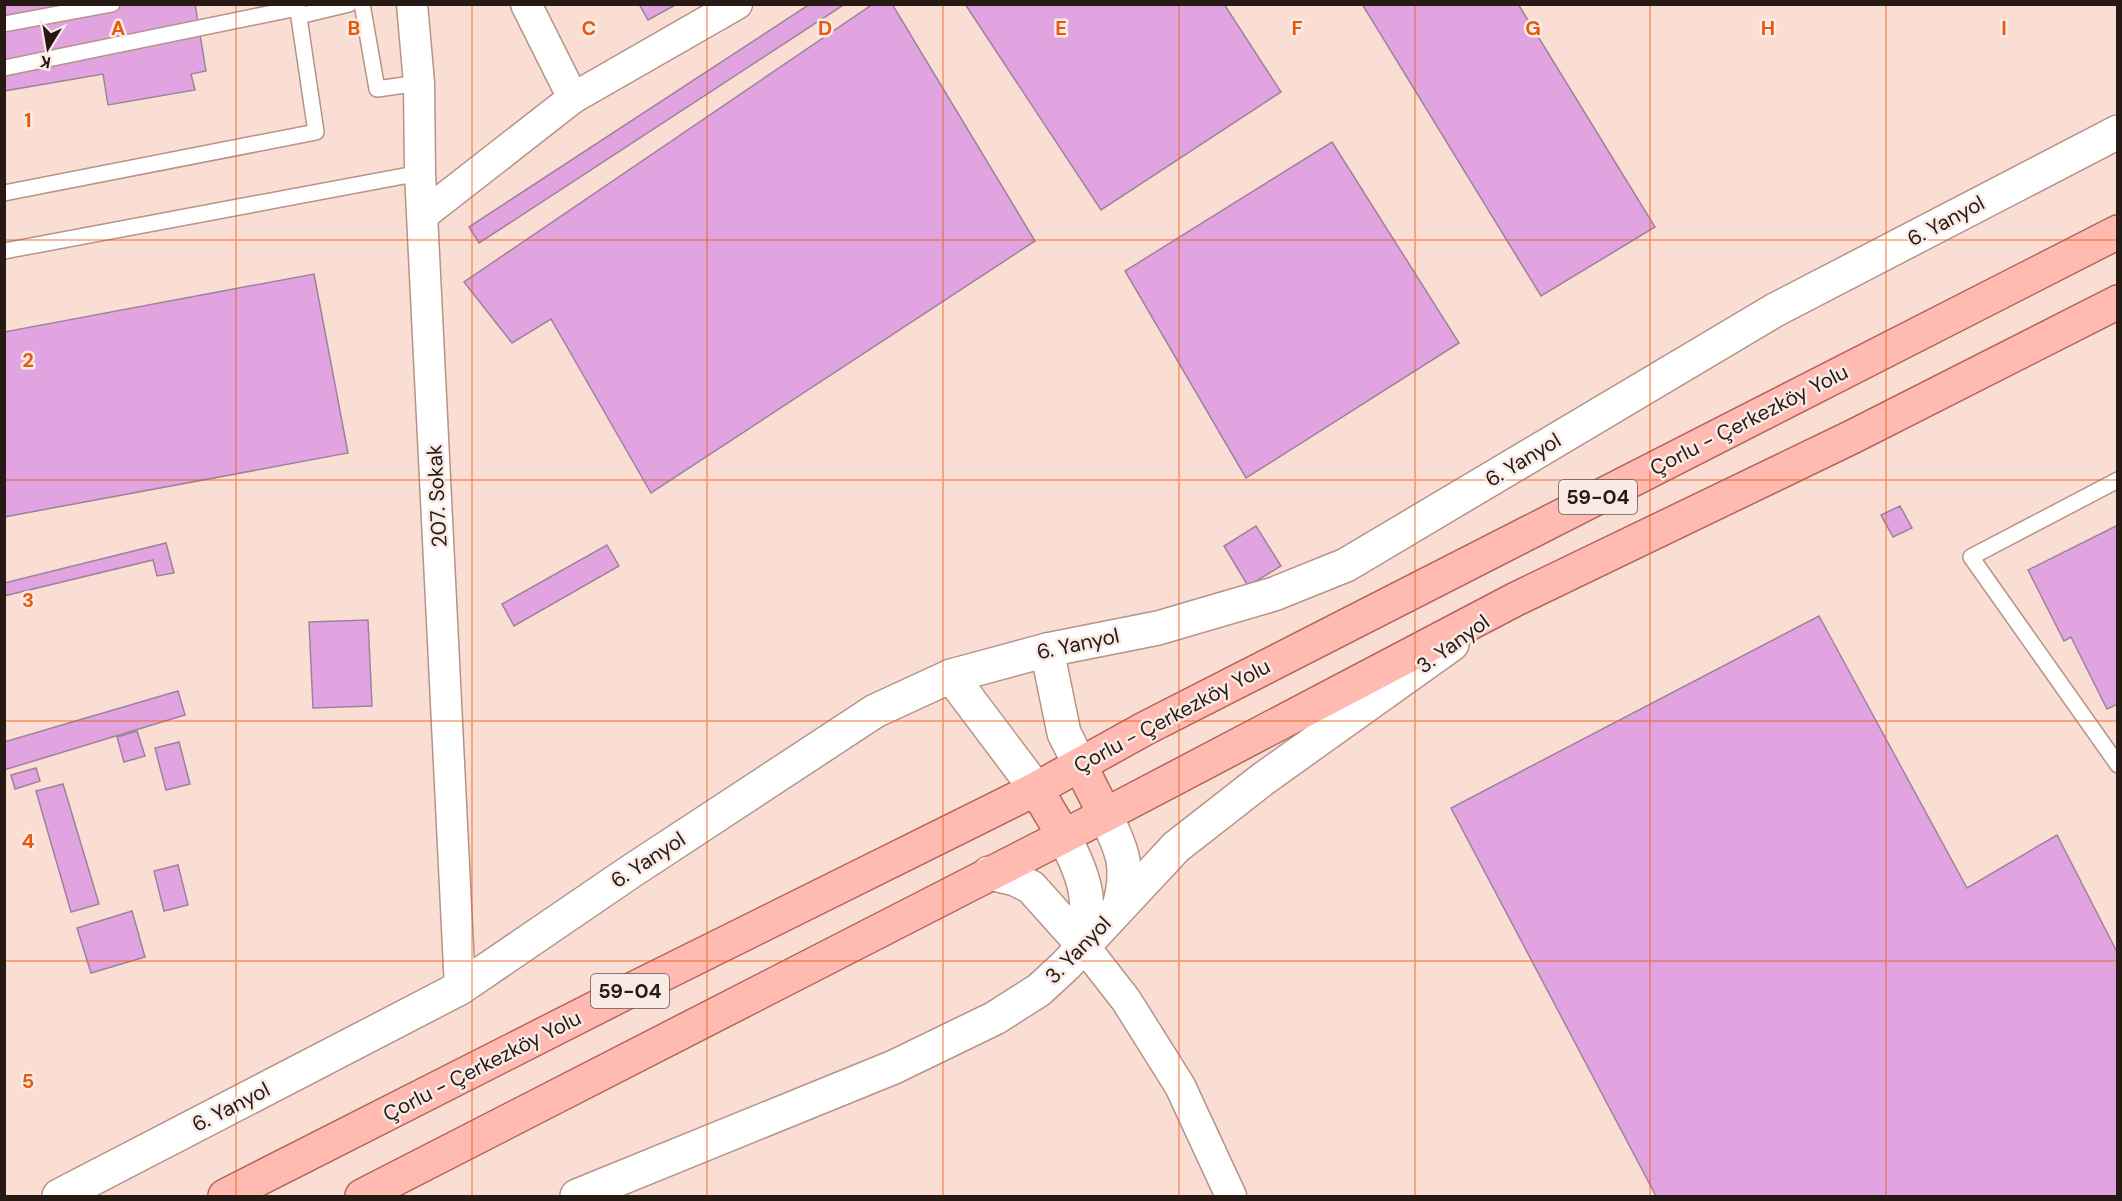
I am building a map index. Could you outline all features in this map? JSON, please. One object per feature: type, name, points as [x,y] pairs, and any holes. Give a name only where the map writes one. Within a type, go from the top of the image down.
[{"type":"main road","name":"6. Yanyol","points":[[59,1197],[460,988],[630,872],[875,711],[951,676],[1047,650],[1158,627],[1274,594],[1346,565],[1775,310],[2118,132]]},
{"type":"main road","name":"Çorlu - Çerkezköy Yolu","points":[[225,1197],[627,992],[1036,789],[1155,724],[2118,232]]},
{"type":"main road","name":"59-04","points":[[362,1197],[1105,815],[1516,599],[1852,437],[2118,302]]},
{"type":"main road","name":"3. Yanyol","points":[[576,1197],[894,1067],[995,1018],[1039,990],[1176,847],[1255,786],[1516,599]]},
{"type":"main road","points":[[1047,650],[1064,733],[1120,844],[1126,867],[1126,883],[1119,907]]},
{"type":"main road","points":[[951,676],[1036,789],[1064,836],[1085,886],[1089,912],[1083,945]]},
{"type":"main road","points":[[989,873],[1015,879],[1032,887],[1083,945]]},
{"type":"street","name":"207. Sokak","points":[[412,4],[419,82],[420,173],[460,988]]},
{"type":"street","points":[[526,4],[573,98]]},
{"type":"street","points":[[423,215],[573,98],[737,4]]},
{"type":"street","points":[[1083,945],[1126,1000],[1180,1086],[1231,1197]]},
{"type":"lane","points":[[4,24],[112,4]]},
{"type":"lane","points":[[4,68],[298,10],[350,4]]},
{"type":"lane","points":[[362,4],[377,89],[419,82]]},
{"type":"lane","points":[[4,193],[316,132],[298,10]]},
{"type":"lane","points":[[4,251],[420,173]]},
{"type":"lane","points":[[2118,480],[1971,556],[2118,765]]},
{"type":"shaded area","points":[[5,5],[2117,5],[2117,1196],[5,1196]]},
{"type":"building","points":[[4,4],[195,4],[206,71],[191,74],[195,90],[108,105],[103,74],[4,91]]},
{"type":"building","points":[[639,4],[677,4],[648,20]]},
{"type":"building","points":[[810,4],[845,4],[479,243],[469,227]]},
{"type":"building","points":[[873,4],[892,4],[1035,241],[651,493],[551,319],[512,343],[464,282]]},
{"type":"building","points":[[965,4],[1224,4],[1281,92],[1101,210]]},
{"type":"building","points":[[1362,4],[1518,4],[1655,227],[1541,296]]},
{"type":"building","points":[[1332,142],[1459,343],[1246,478],[1125,271]]},
{"type":"building","points":[[314,274],[348,453],[4,517],[4,332]]},
{"type":"building","points":[[1900,506],[1912,528],[1893,537],[1881,515]]},
{"type":"building","points":[[2118,525],[2118,704],[2107,709],[2071,637],[2064,641],[2028,570]]},
{"type":"building","points":[[1256,526],[1281,566],[1248,586],[1224,546]]},
{"type":"building","points":[[166,543],[174,573],[157,576],[153,560],[4,596],[4,583]]},
{"type":"building","points":[[607,545],[619,566],[514,626],[502,604]]},
{"type":"building","points":[[1819,616],[1967,888],[2057,835],[2118,954],[2118,1196],[1656,1196],[1451,808]]},
{"type":"building","points":[[368,620],[372,706],[313,708],[309,622]]},
{"type":"building","points":[[178,691],[185,715],[4,770],[4,742]]},
{"type":"building","points":[[137,731],[145,756],[124,762],[117,737]]},
{"type":"building","points":[[179,742],[190,784],[166,790],[155,748]]},
{"type":"building","points":[[36,768],[40,781],[15,789],[11,775]]},
{"type":"building","points":[[63,784],[99,904],[71,912],[36,791]]},
{"type":"building","points":[[178,865],[188,905],[164,911],[154,871]]},
{"type":"building","points":[[132,911],[145,957],[91,973],[77,928]]}]
